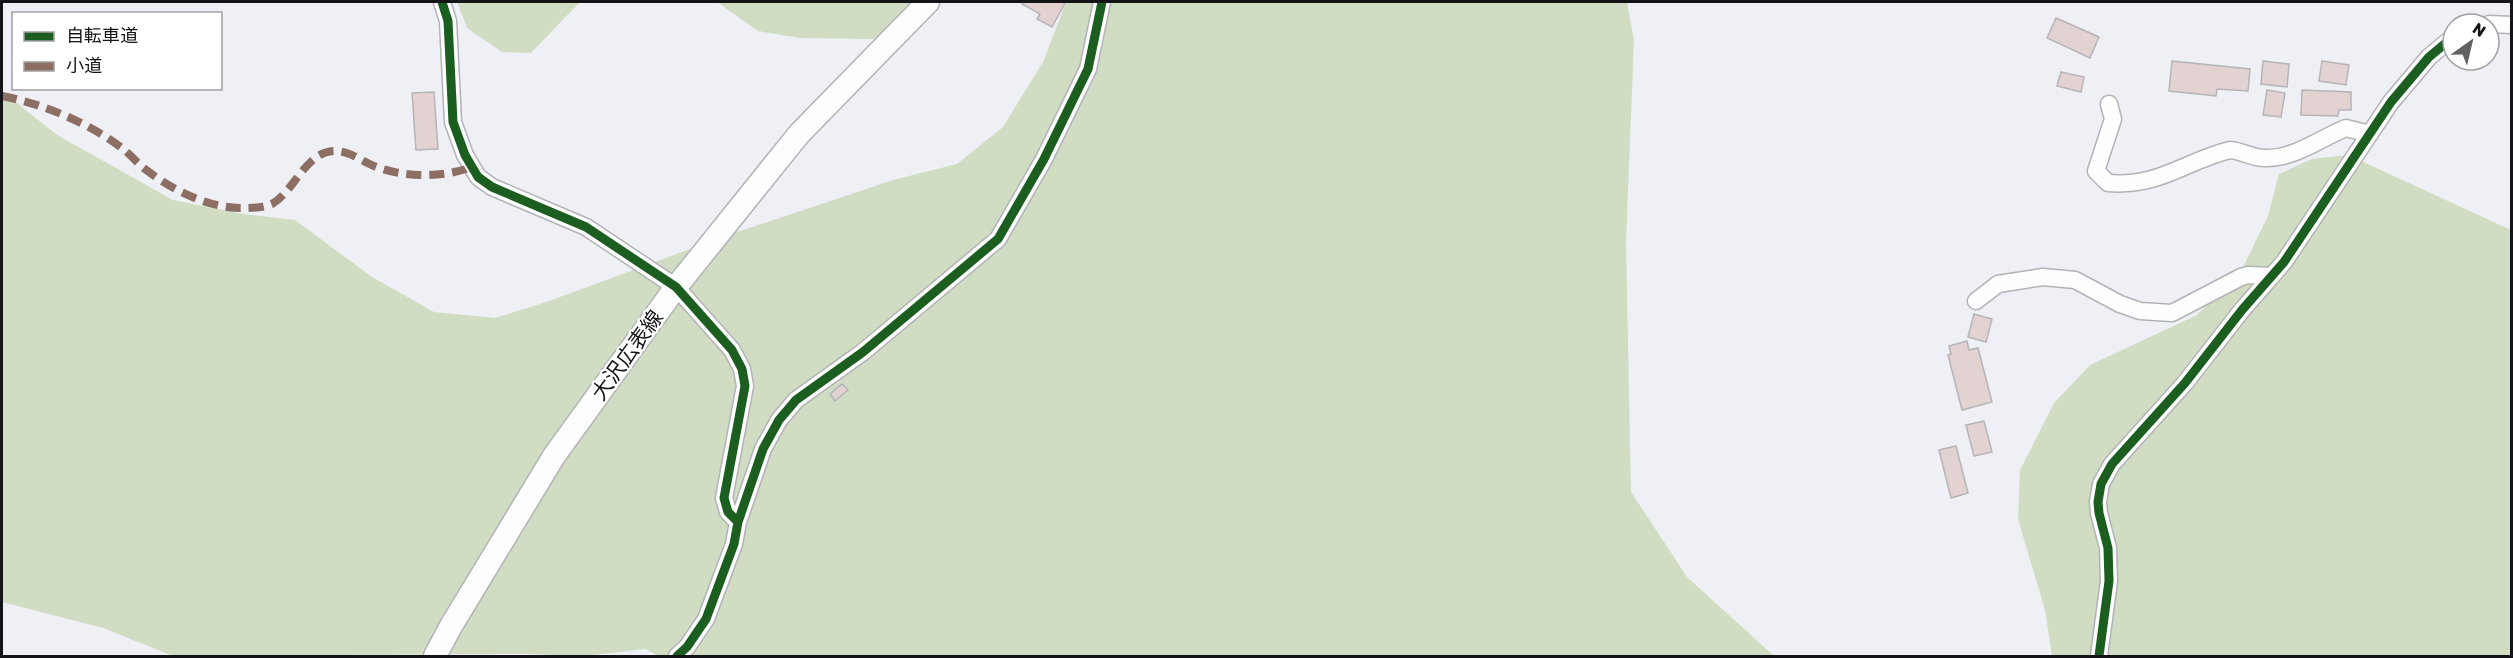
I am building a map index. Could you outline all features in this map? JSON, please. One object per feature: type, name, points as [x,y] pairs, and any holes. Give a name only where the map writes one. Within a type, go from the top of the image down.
[{"type":"main road","name":"大沢広表線","points":[[435,657],[451,626],[554,456],[676,287],[799,134],[928,2]]},
{"type":"street","points":[[442,2],[448,21],[453,122],[465,155],[478,177],[492,187],[586,227],[676,287],[732,350],[742,369],[745,386],[724,498],[728,512],[738,522]]},
{"type":"street","points":[[677,657],[687,647],[706,619],[734,544],[738,522],[764,449],[779,420],[796,400],[863,352],[998,239],[1044,159],[1088,69],[1102,2]]},
{"type":"street","points":[[2098,657],[2109,581],[2108,548],[2098,513],[2101,484],[2112,464],[2185,383],[2284,262],[2370,134],[2407,83],[2441,45]]},
{"type":"street","points":[[2109,104],[2113,119],[2096,171],[2108,183],[2122,184],[2156,179],[2230,150],[2241,150],[2258,158],[2269,159],[2304,149],[2346,128],[2370,134]]},
{"type":"street","points":[[1976,301],[1998,284],[2043,277],[2074,280],[2120,304],[2140,311],[2172,313],[2241,277],[2272,276]]},
{"type":"green space","points":[[457,2],[580,2],[531,53],[502,52],[467,28]]},
{"type":"green space","points":[[717,2],[941,2],[927,20],[876,39],[800,38],[758,31]]},
{"type":"green space","points":[[1066,2],[1627,2],[1634,40],[1626,242],[1631,492],[1687,577],[1774,656],[659,656],[645,649],[584,656],[529,654],[173,656],[103,628],[2,602],[2,91],[57,135],[173,200],[243,214],[295,220],[372,277],[434,312],[495,318],[549,301],[731,234],[893,180],[957,164],[1003,127],[1044,60]]},
{"type":"green space","points":[[2348,155],[2511,230],[2511,656],[2052,656],[2045,610],[2018,519],[2020,470],[2054,403],[2090,365],[2197,315],[2244,265],[2268,216],[2279,174],[2312,159]]},
{"type":"building","points":[[1023,2],[1065,3],[1052,27],[1037,19],[1040,14],[1022,4]]},
{"type":"building","points":[[2056,18],[2099,37],[2090,58],[2047,38]]},
{"type":"building","points":[[2172,61],[2250,69],[2248,91],[2217,89],[2216,96],[2169,91]]},
{"type":"building","points":[[2263,61],[2289,64],[2287,87],[2261,84]]},
{"type":"building","points":[[2322,61],[2349,65],[2346,85],[2319,81]]},
{"type":"building","points":[[2061,72],[2084,77],[2081,92],[2057,86]]},
{"type":"building","points":[[2267,90],[2285,93],[2281,117],[2263,115]]},
{"type":"building","points":[[2302,90],[2351,92],[2351,110],[2339,110],[2338,116],[2301,115]]},
{"type":"building","points":[[434,92],[438,149],[416,150],[412,93]]},
{"type":"building","points":[[1974,314],[1992,319],[1986,342],[1968,337]]},
{"type":"building","points":[[1967,341],[1969,350],[1978,348],[1992,402],[1962,410],[1948,355],[1951,354],[1949,346]]},
{"type":"building","points":[[842,384],[848,390],[835,401],[830,394]]},
{"type":"building","points":[[1984,421],[1992,452],[1974,456],[1966,425]]},
{"type":"building","points":[[1956,446],[1968,493],[1951,498],[1939,450]]},
{"type":"marked path","points":[[2,96],[49,109],[79,122],[122,148],[142,167],[166,184],[202,201],[227,207],[252,208],[272,204],[309,164],[326,152],[346,153],[374,166],[398,173],[436,175],[472,167]]},
{"type":"cycle path","points":[[442,2],[448,21],[453,122],[465,155],[478,177],[492,187],[586,227],[676,287],[732,350],[742,369],[745,386],[724,498],[728,512],[738,522]]},
{"type":"cycle path","points":[[677,656],[687,647],[706,619],[734,544],[738,522],[763,449],[779,420],[796,400],[863,352],[998,239],[1044,159],[1088,69],[1102,2]]},
{"type":"cycle path","points":[[2099,656],[2109,581],[2108,548],[2098,502],[2101,484],[2112,464],[2185,383],[2242,310],[2284,262],[2391,102],[2429,57],[2441,47]]}]
